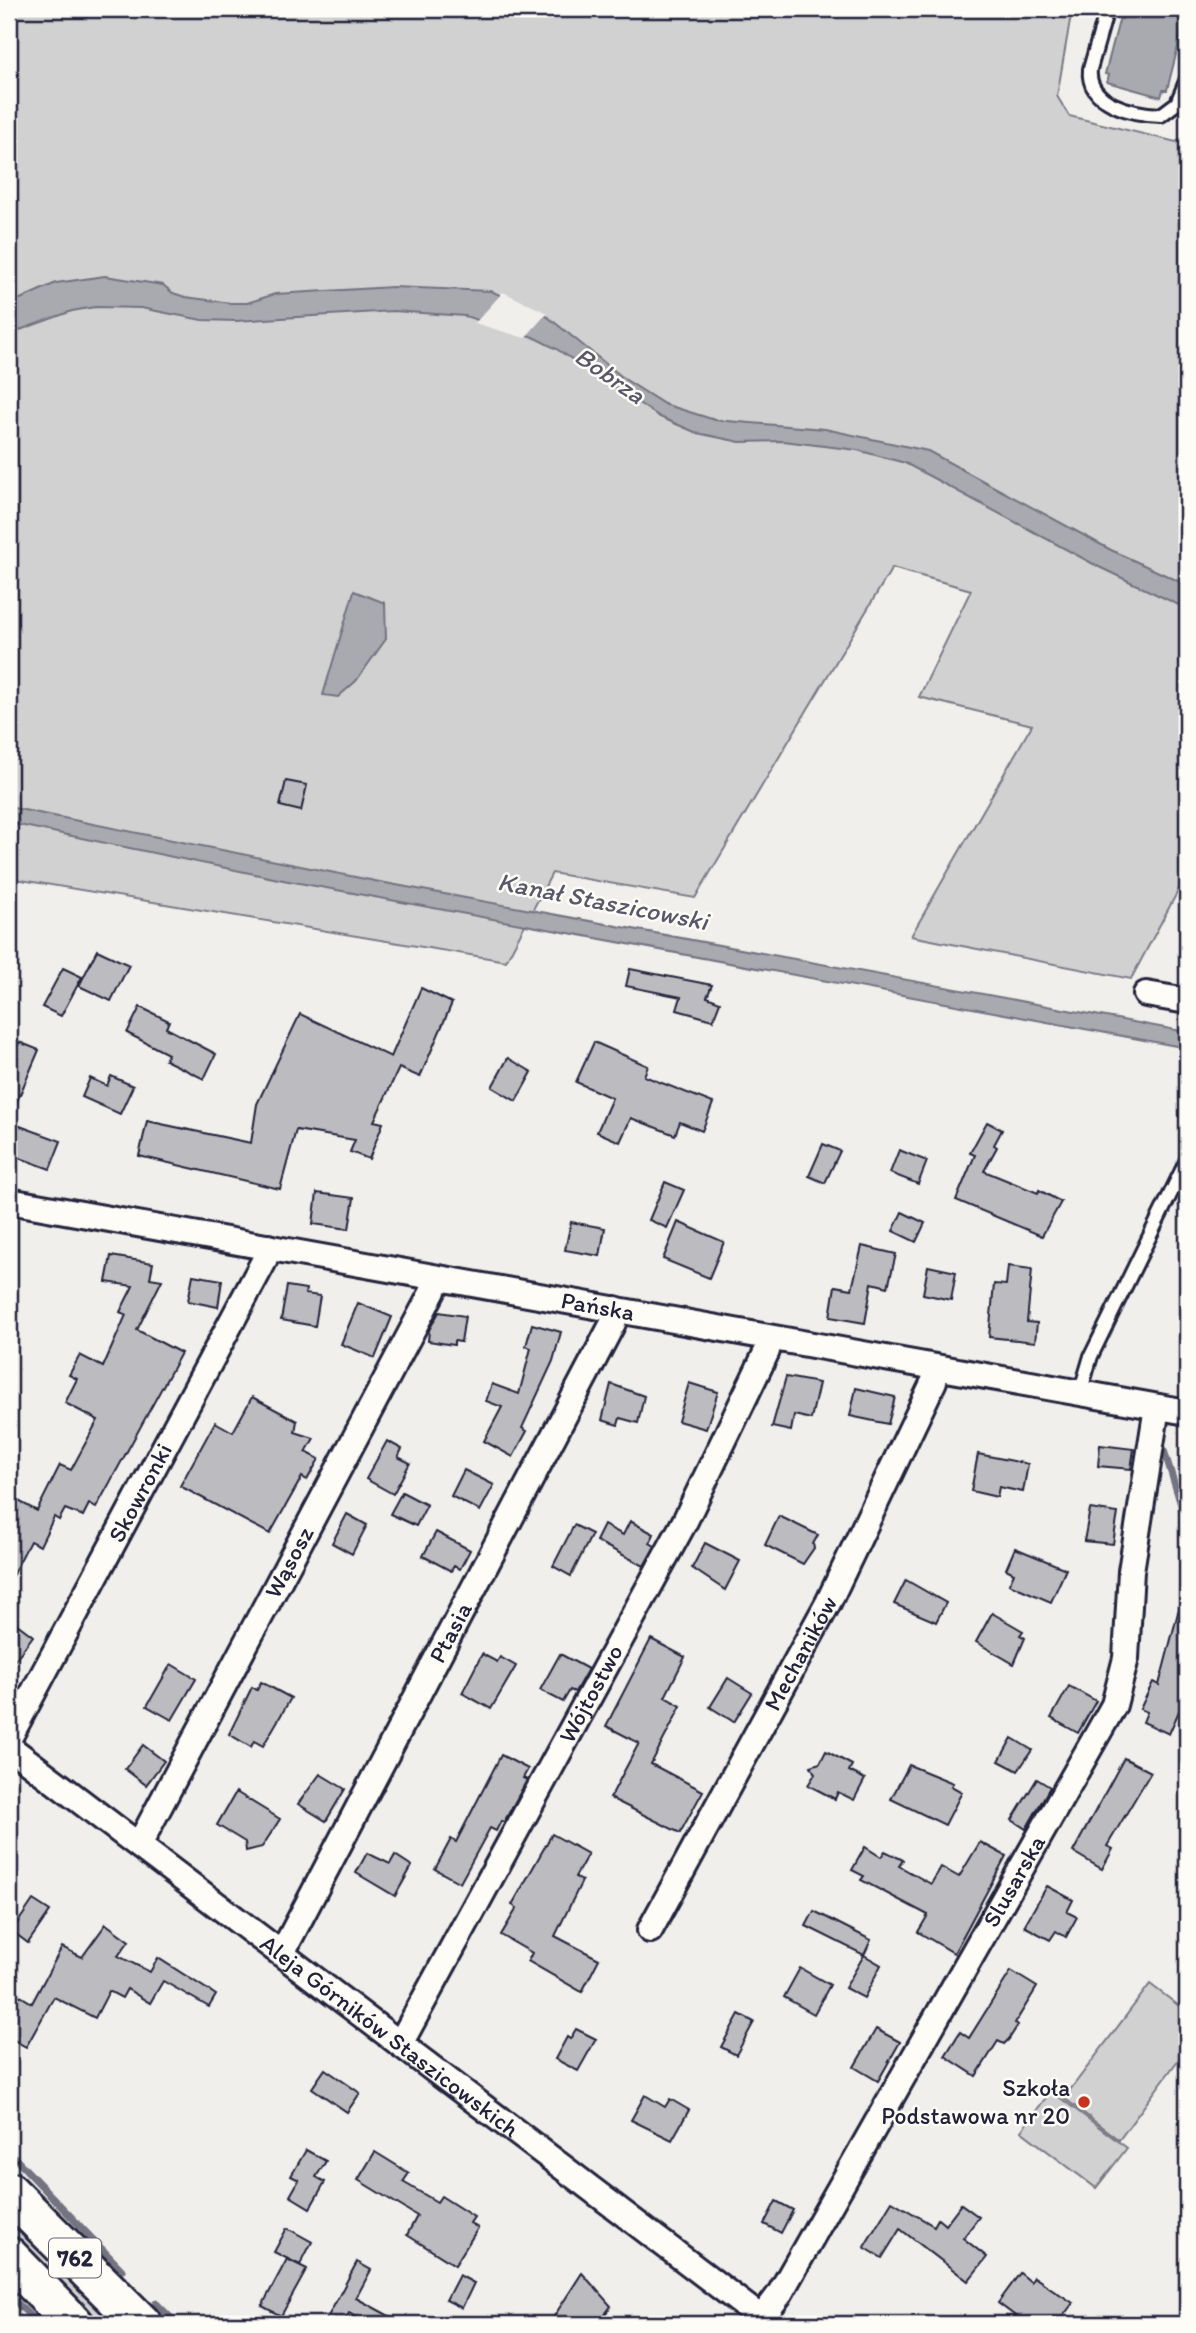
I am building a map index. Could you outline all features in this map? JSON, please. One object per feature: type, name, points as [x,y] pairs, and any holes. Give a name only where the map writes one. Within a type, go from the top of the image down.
[{"type":"main road","name":"762","points":[[9,2192],[142,2324]]},
{"type":"main road","name":"762","points":[[9,2258],[74,2324]]},
{"type":"street","points":[[1146,995],[1187,1001]]},
{"type":"street","name":"Pańska","points":[[9,1201],[1187,1412]]},
{"type":"street","name":"Skowronki","points":[[9,1738],[264,1261],[268,1247]]},
{"type":"street","name":"Wąsosz","points":[[139,1845],[426,1304],[435,1278]]},
{"type":"street","name":"Ptasia","points":[[282,1953],[613,1323],[615,1309]]},
{"type":"street","name":"Wójtostwo","points":[[400,2044],[685,1521],[767,1351],[769,1338]]},
{"type":"street","name":"Mechaników","points":[[650,1930],[828,1603],[934,1381],[936,1368]]},
{"type":"street","name":"Ślusarska","points":[[765,2321],[1114,1706],[1126,1658],[1131,1572],[1157,1407]]},
{"type":"street","name":"Aleja Górników Staszicowskich","points":[[9,1747],[765,2321]]},
{"type":"lane","points":[[1107,9],[1090,69],[1089,78],[1095,93],[1107,102],[1161,115],[1177,103],[1187,79]]},
{"type":"lane","points":[[1080,1393],[1091,1356],[1187,1160]]},
{"type":"shaded area","points":[[9,9],[1072,9],[1057,96],[1069,116],[1176,142],[1187,136],[1187,874],[1131,979],[911,936],[1032,725],[919,697],[971,590],[892,568],[695,898],[552,873],[506,961],[9,878]]},
{"type":"shaded area","points":[[1150,1984],[1187,2012],[1187,2048],[1119,2140],[1064,2098]]},
{"type":"shaded area","points":[[1051,2091],[1127,2148],[1096,2188],[1021,2131]]},
{"type":"shaded area","points":[[9,2211],[122,2324],[101,2324],[9,2232]]},
{"type":"water","points":[[1132,9],[1182,9],[1184,23],[1167,90],[1163,90],[1161,97],[1107,82],[1109,75],[1105,74],[1120,17],[1122,19]]},
{"type":"water","name":"Bobrza","points":[[105,276],[163,285],[173,293],[185,297],[231,303],[247,303],[275,294],[393,287],[491,291],[548,317],[626,380],[664,404],[715,420],[825,429],[928,451],[1111,550],[1187,585],[1187,609],[1099,567],[905,463],[857,450],[783,441],[740,442],[697,433],[660,417],[555,348],[533,337],[465,316],[393,311],[236,321],[202,320],[141,308],[95,307],[72,311],[9,334],[9,304],[56,283]]},
{"type":"water","points":[[354,591],[385,603],[386,639],[356,681],[338,697],[323,695]]},
{"type":"water","points":[[9,807],[380,882],[1187,1032],[1187,1048],[283,880],[9,823]]},
{"type":"pier","points":[[503,292],[547,313],[525,338],[475,323]]},
{"type":"building","points":[[286,781],[307,785],[301,811],[280,806]]},
{"type":"building","points":[[97,950],[129,965],[111,1001],[79,986]]},
{"type":"building","points":[[63,968],[82,977],[61,1016],[42,1007]]},
{"type":"building","points":[[630,969],[712,985],[707,997],[720,1002],[713,1020],[677,1010],[681,997],[626,986]]},
{"type":"building","points":[[421,988],[452,1003],[420,1077],[399,1068],[374,1121],[383,1123],[369,1159],[350,1152],[355,1140],[296,1130],[280,1189],[139,1156],[147,1121],[251,1143],[257,1104],[300,1014],[391,1057]]},
{"type":"building","points":[[140,1007],[169,1021],[166,1028],[216,1054],[204,1079],[165,1060],[168,1054],[127,1033]]},
{"type":"building","points":[[19,1042],[39,1050],[9,1120],[9,1065]]},
{"type":"building","points":[[594,1042],[648,1066],[644,1076],[713,1103],[702,1131],[680,1122],[675,1135],[631,1118],[620,1142],[597,1132],[612,1098],[576,1082]]},
{"type":"building","points":[[508,1058],[532,1072],[516,1101],[492,1087]]},
{"type":"building","points":[[111,1076],[133,1086],[120,1114],[82,1097],[90,1078],[107,1086]]},
{"type":"building","points":[[9,1122],[61,1141],[50,1169],[9,1154]]},
{"type":"building","points":[[987,1122],[1002,1130],[994,1145],[997,1147],[984,1171],[1038,1193],[1039,1190],[1061,1202],[1042,1236],[956,1200],[975,1155],[970,1153]]},
{"type":"building","points":[[823,1144],[840,1151],[825,1183],[809,1176]]},
{"type":"building","points":[[899,1150],[927,1161],[918,1184],[890,1173]]},
{"type":"building","points":[[665,1182],[684,1190],[667,1228],[649,1220]]},
{"type":"building","points":[[317,1193],[354,1198],[349,1229],[313,1224]]},
{"type":"building","points":[[902,1212],[925,1223],[916,1242],[893,1231]]},
{"type":"building","points":[[571,1222],[605,1228],[600,1256],[565,1250]]},
{"type":"building","points":[[678,1222],[724,1242],[709,1278],[663,1259]]},
{"type":"building","points":[[862,1246],[896,1254],[888,1287],[872,1283],[865,1323],[830,1317],[835,1286],[852,1289]]},
{"type":"building","points":[[111,1256],[153,1263],[150,1278],[162,1280],[137,1330],[181,1353],[96,1508],[89,1504],[83,1516],[65,1509],[59,1520],[54,1517],[40,1546],[30,1541],[9,1582],[9,1496],[37,1511],[60,1465],[71,1470],[98,1420],[65,1403],[77,1379],[69,1375],[80,1355],[103,1367],[126,1315],[120,1312],[133,1286],[106,1282]]},
{"type":"building","points":[[928,1266],[956,1272],[951,1300],[923,1294]]},
{"type":"building","points":[[1008,1266],[1032,1269],[1027,1322],[1037,1323],[1035,1342],[989,1337],[994,1284],[1006,1285]]},
{"type":"building","points":[[193,1275],[222,1280],[218,1307],[188,1301]]},
{"type":"building","points":[[287,1286],[306,1289],[305,1294],[320,1296],[315,1326],[281,1320]]},
{"type":"building","points":[[358,1303],[392,1317],[375,1358],[341,1344]]},
{"type":"building","points":[[439,1312],[465,1316],[461,1342],[454,1341],[454,1345],[428,1341],[429,1330]]},
{"type":"building","points":[[532,1324],[561,1332],[553,1361],[522,1428],[527,1431],[513,1457],[484,1441],[502,1407],[486,1401],[492,1384],[519,1394],[531,1348],[526,1346]]},
{"type":"building","points":[[786,1377],[819,1383],[811,1419],[794,1415],[791,1431],[772,1427]]},
{"type":"building","points":[[689,1383],[718,1392],[706,1429],[678,1421]]},
{"type":"building","points":[[611,1384],[644,1396],[638,1423],[620,1418],[618,1425],[602,1420]]},
{"type":"building","points":[[856,1388],[895,1397],[888,1424],[850,1416]]},
{"type":"building","points":[[252,1397],[297,1421],[295,1432],[314,1438],[306,1452],[319,1459],[307,1480],[302,1477],[270,1534],[180,1486],[215,1422],[233,1432]]},
{"type":"building","points":[[387,1441],[402,1449],[398,1457],[410,1463],[393,1494],[366,1479]]},
{"type":"building","points":[[1100,1445],[1134,1449],[1131,1469],[1098,1466]]},
{"type":"building","points":[[978,1454],[1028,1464],[1023,1492],[999,1487],[997,1497],[971,1491]]},
{"type":"building","points":[[464,1470],[494,1485],[480,1511],[451,1496]]},
{"type":"building","points":[[402,1492],[427,1505],[416,1526],[390,1514]]},
{"type":"building","points":[[1090,1509],[1118,1513],[1113,1544],[1084,1541]]},
{"type":"building","points":[[347,1514],[367,1525],[352,1554],[332,1543]]},
{"type":"building","points":[[779,1516],[818,1535],[813,1544],[814,1548],[803,1564],[765,1545]]},
{"type":"building","points":[[630,1521],[654,1534],[650,1543],[655,1546],[644,1566],[596,1541],[604,1525],[623,1535]]},
{"type":"building","points":[[574,1525],[592,1534],[571,1576],[553,1566]]},
{"type":"building","points":[[436,1532],[470,1550],[460,1569],[454,1566],[451,1571],[423,1556]]},
{"type":"building","points":[[705,1543],[740,1561],[725,1590],[692,1568]]},
{"type":"building","points":[[1015,1548],[1066,1569],[1051,1602],[1009,1584],[1014,1573],[1006,1569]]},
{"type":"building","points":[[906,1580],[946,1603],[936,1622],[894,1604]]},
{"type":"building","points":[[1181,1601],[1187,1602],[1187,1693],[1169,1734],[1143,1722],[1147,1712],[1140,1709],[1153,1682],[1159,1685]]},
{"type":"building","points":[[992,1613],[1023,1631],[1020,1635],[1025,1638],[1014,1664],[976,1642]]},
{"type":"building","points":[[9,1618],[33,1636],[9,1668]]},
{"type":"building","points":[[651,1639],[685,1657],[665,1697],[681,1706],[651,1764],[703,1791],[680,1833],[610,1798],[639,1743],[606,1726]]},
{"type":"building","points":[[482,1654],[497,1662],[500,1657],[516,1666],[491,1709],[462,1693]]},
{"type":"building","points":[[560,1654],[588,1669],[575,1692],[570,1690],[563,1702],[540,1690]]},
{"type":"building","points":[[171,1664],[196,1679],[172,1720],[147,1706]]},
{"type":"building","points":[[728,1678],[752,1693],[734,1722],[710,1707]]},
{"type":"building","points":[[261,1682],[291,1698],[263,1746],[254,1741],[251,1747],[229,1734],[252,1687],[257,1690]]},
{"type":"building","points":[[1069,1686],[1096,1701],[1078,1733],[1051,1718]]},
{"type":"building","points":[[1012,1738],[1032,1750],[1018,1771],[999,1761]]},
{"type":"building","points":[[143,1745],[164,1761],[146,1785],[125,1769]]},
{"type":"building","points":[[826,1751],[852,1765],[849,1771],[865,1779],[854,1800],[838,1792],[835,1799],[808,1785],[815,1774],[811,1766],[820,1763]]},
{"type":"building","points":[[501,1755],[528,1769],[523,1778],[527,1780],[504,1822],[501,1821],[496,1831],[490,1828],[460,1883],[435,1869],[451,1839],[456,1842]]},
{"type":"building","points":[[1124,1758],[1151,1772],[1107,1846],[1113,1849],[1102,1869],[1073,1852]]},
{"type":"building","points":[[909,1765],[953,1783],[951,1786],[962,1792],[945,1825],[891,1799]]},
{"type":"building","points":[[320,1774],[345,1789],[326,1821],[298,1804]]},
{"type":"building","points":[[1037,1779],[1050,1787],[1026,1829],[1012,1820]]},
{"type":"building","points":[[236,1792],[280,1819],[262,1847],[246,1851],[245,1842],[217,1825]]},
{"type":"building","points":[[552,1834],[588,1854],[575,1877],[582,1881],[555,1936],[599,1959],[582,1992],[528,1961],[532,1953],[501,1935],[517,1908],[512,1905]]},
{"type":"building","points":[[980,1842],[1006,1856],[954,1953],[918,1932],[928,1915],[861,1880],[864,1876],[852,1870],[865,1847],[881,1857],[885,1851],[903,1860],[899,1866],[931,1884],[941,1867],[959,1877]]},
{"type":"building","points":[[367,1853],[390,1864],[395,1855],[412,1866],[395,1896],[356,1873]]},
{"type":"building","points":[[1047,1886],[1073,1900],[1067,1912],[1077,1917],[1066,1937],[1056,1931],[1050,1940],[1024,1926]]},
{"type":"building","points":[[33,1900],[50,1911],[28,1943],[12,1931]]},
{"type":"building","points":[[814,1911],[871,1940],[864,1955],[806,1926]]},
{"type":"building","points":[[106,1924],[129,1941],[118,1956],[150,1972],[158,1958],[216,1995],[209,2007],[163,1981],[150,2003],[127,1989],[122,1998],[109,1991],[95,2018],[54,1997],[26,2047],[9,2037],[9,1989],[32,2003],[62,1947],[82,1957]]},
{"type":"building","points":[[864,1955],[881,1965],[864,1998],[845,1988]]},
{"type":"building","points":[[800,1968],[830,1985],[814,2014],[784,1997]]},
{"type":"building","points":[[1011,1971],[1037,1987],[1015,2023],[1018,2025],[1009,2039],[1004,2044],[998,2041],[976,2076],[945,2056],[960,2032],[969,2038]]},
{"type":"building","points":[[739,2014],[754,2022],[736,2055],[721,2047]]},
{"type":"building","points":[[576,2029],[596,2039],[578,2071],[555,2059],[567,2037],[570,2039]]},
{"type":"building","points":[[876,2029],[900,2042],[878,2081],[854,2067]]},
{"type":"building","points":[[325,2069],[360,2093],[347,2112],[312,2088]]},
{"type":"building","points":[[645,2095],[665,2107],[670,2099],[689,2110],[672,2140],[631,2120]]},
{"type":"building","points":[[306,2150],[326,2161],[316,2177],[325,2182],[310,2208],[290,2196],[299,2180],[291,2176]]},
{"type":"building","points":[[375,2152],[409,2173],[403,2182],[437,2202],[441,2196],[474,2217],[470,2223],[478,2228],[455,2265],[407,2235],[417,2216],[358,2180]]},
{"type":"building","points":[[776,2201],[793,2210],[781,2233],[764,2224]]},
{"type":"building","points":[[892,2201],[934,2226],[938,2219],[945,2225],[961,2204],[979,2217],[963,2238],[987,2257],[968,2281],[900,2229],[882,2258],[864,2247]]},
{"type":"building","points":[[287,2228],[312,2242],[300,2265],[274,2252]]},
{"type":"building","points":[[287,2259],[307,2269],[281,2316],[262,2306]]},
{"type":"building","points":[[357,2262],[371,2270],[356,2298],[404,2324],[369,2324],[349,2313],[343,2324],[324,2324]]},
{"type":"building","points":[[582,2273],[611,2306],[598,2324],[549,2324]]},
{"type":"building","points":[[1020,2273],[1031,2282],[1034,2277],[1073,2303],[1057,2324],[1026,2324],[998,2303]]},
{"type":"building","points":[[459,2275],[474,2283],[462,2308],[446,2300]]},
{"type":"waterway","points":[[1163,1447],[1187,1524]]},
{"type":"waterway","points":[[9,2152],[122,2270]]},
{"type":"waterway","points":[[9,2295],[38,2324]]},
{"type":"waterway","points":[[156,2303],[177,2324]]},
{"type":"place","name":"Szkoła Podstawowa nr 20","points":[[1084,2102]]},
{"type":"water label","name":"Kanał Staszicowski","points":[[603,901]]}]
